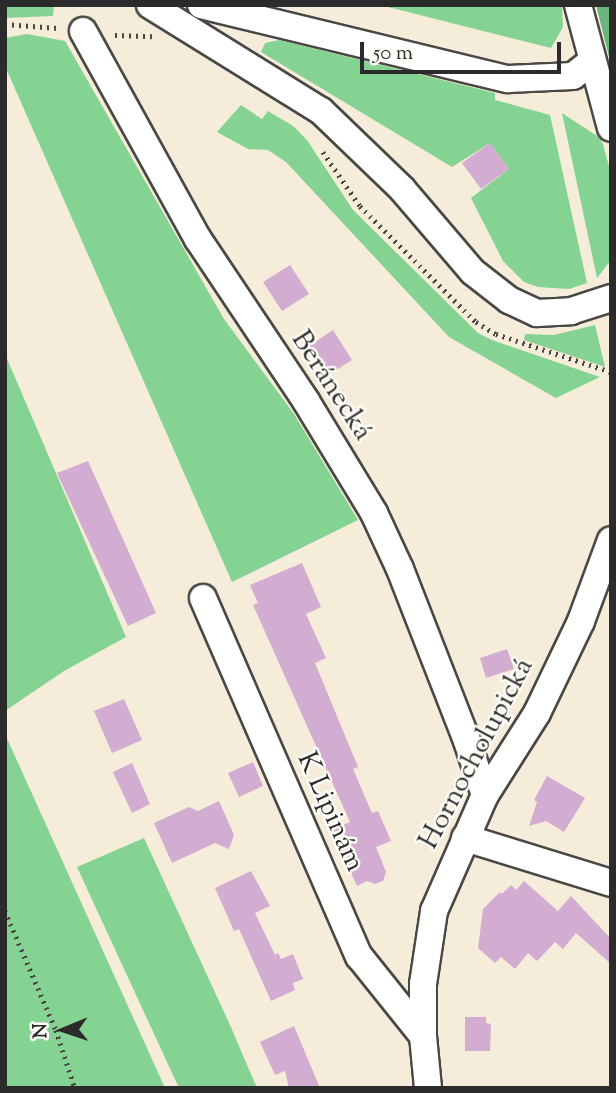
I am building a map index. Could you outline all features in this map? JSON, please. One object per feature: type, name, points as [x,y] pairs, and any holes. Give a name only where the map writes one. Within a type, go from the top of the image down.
[{"type":"street","points":[[150,5],[321,111],[402,189],[473,272],[509,300],[537,313],[571,311],[611,298]]},
{"type":"street","points":[[201,5],[508,79],[573,76],[591,62]]},
{"type":"street","points":[[578,5],[591,62],[611,128]]},
{"type":"street","name":"Beránecká","points":[[83,31],[198,239],[306,401],[374,513],[400,569],[467,741],[485,795]]},
{"type":"street","name":"Hornocholupická","points":[[428,1088],[423,1036],[423,984],[434,911],[485,795],[537,713],[581,621],[611,540]]},
{"type":"street","name":"K Lipinám","points":[[203,598],[359,956],[423,1036]]},
{"type":"street","points":[[464,838],[611,883]]},
{"type":"path","points":[[5,24],[139,38],[163,35]]},
{"type":"path","points":[[5,911],[56,1030],[75,1088]]},
{"type":"green space","points":[[5,5],[54,5],[53,16],[5,18]]},
{"type":"green space","points":[[380,5],[562,5],[563,27],[551,48]]},
{"type":"green space","points":[[596,5],[611,5],[611,66],[609,57]]},
{"type":"green space","points":[[27,34],[65,41],[224,319],[294,414],[358,520],[232,582],[5,66],[5,38]]},
{"type":"green space","points":[[279,40],[495,93],[495,100],[550,115],[587,283],[569,289],[538,287],[524,282],[503,261],[471,198],[509,169],[490,143],[452,167],[261,52],[265,43]]},
{"type":"green space","points":[[241,105],[262,119],[268,111],[293,126],[307,140],[353,210],[478,333],[600,377],[556,398],[449,337],[286,162],[268,150],[248,149],[217,132]]},
{"type":"green space","points":[[562,113],[597,136],[603,144],[611,174],[611,260],[597,278]]},
{"type":"green space","points":[[595,325],[605,367],[524,340],[525,334],[554,335]]},
{"type":"green space","points":[[5,354],[126,637],[64,671],[5,711]]},
{"type":"green space","points":[[5,734],[165,1088],[5,1088]]},
{"type":"green space","points":[[144,838],[257,1088],[179,1088],[77,867]]},
{"type":"building","points":[[490,143],[509,169],[481,189],[462,163]]},
{"type":"building","points":[[290,265],[309,294],[282,311],[263,282]]},
{"type":"building","points":[[333,330],[352,360],[325,377],[306,348]]},
{"type":"building","points":[[88,461],[156,613],[128,626],[57,473]]},
{"type":"building","points":[[302,563],[321,607],[306,614],[326,658],[315,663],[358,767],[353,769],[372,813],[378,811],[391,841],[376,847],[386,872],[383,881],[375,884],[367,881],[357,886],[332,830],[350,822],[253,605],[258,603],[250,585]]},
{"type":"building","points":[[507,649],[514,669],[486,678],[480,658]]},
{"type":"building","points":[[124,699],[142,740],[112,753],[94,711]]},
{"type":"building","points":[[253,762],[263,786],[239,797],[228,773]]},
{"type":"building","points":[[132,763],[150,804],[132,813],[113,772]]},
{"type":"building","points":[[547,776],[585,798],[564,832],[546,821],[529,826],[537,802],[534,800]]},
{"type":"building","points":[[219,801],[234,835],[229,849],[215,843],[172,863],[154,823],[189,807],[198,811]]},
{"type":"building","points":[[251,871],[270,906],[255,913],[275,955],[278,953],[281,959],[293,954],[303,979],[293,983],[295,990],[271,1001],[239,929],[234,931],[215,888]]},
{"type":"building","points":[[524,881],[558,911],[571,896],[611,939],[611,964],[576,933],[563,949],[555,942],[537,961],[528,953],[515,969],[501,957],[495,963],[478,948],[483,909],[500,892],[502,894],[511,885],[516,890]]},
{"type":"building","points":[[465,1017],[486,1017],[486,1023],[491,1024],[490,1051],[465,1051]]},
{"type":"building","points":[[294,1026],[320,1088],[289,1088],[285,1071],[275,1075],[260,1042]]}]
